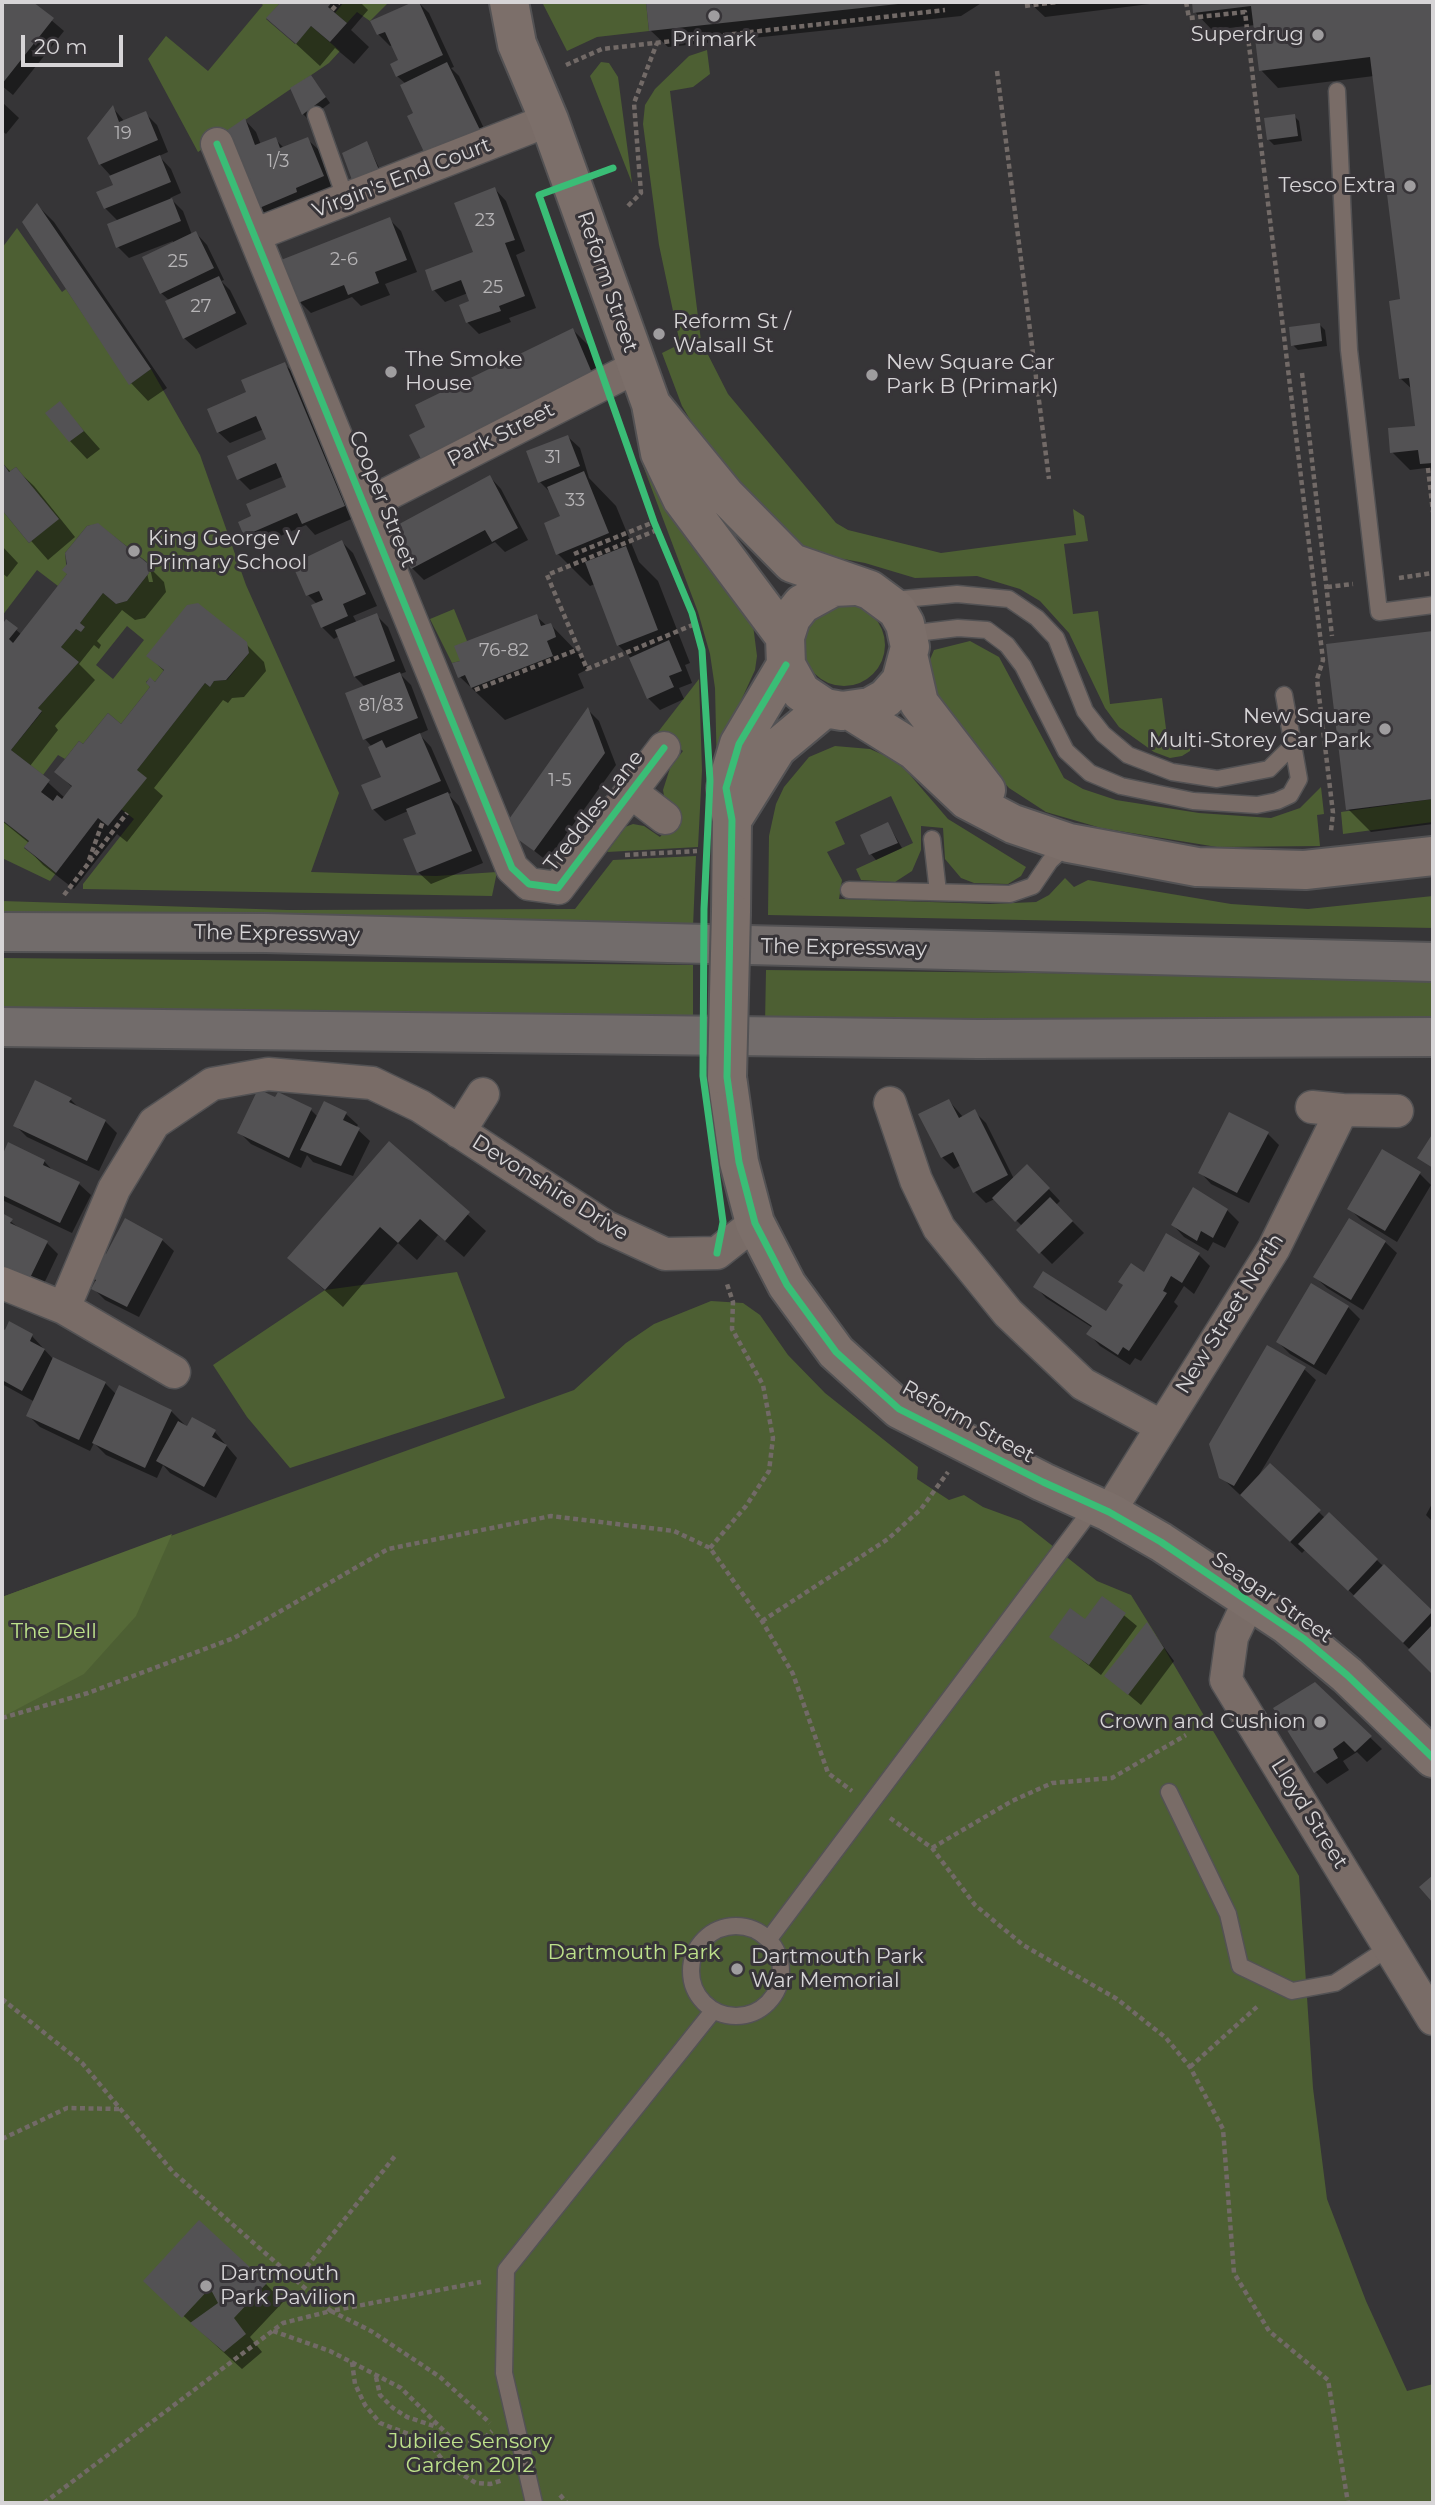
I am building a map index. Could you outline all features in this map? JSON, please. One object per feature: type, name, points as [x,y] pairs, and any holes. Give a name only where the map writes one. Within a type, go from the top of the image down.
[{"type":"highway","name":"The Expressway","points":[[2,932],[265,933],[1433,962]]},
{"type":"highway","points":[[2,1027],[978,1039],[1433,1037]]},
{"type":"street","points":[[484,2],[517,44]]},
{"type":"street","points":[[509,2],[517,44]]},
{"type":"street","name":"Reform Street","points":[[517,44],[549,120],[651,404],[660,453],[682,499],[785,651],[801,692],[914,750],[967,800],[1013,824],[1069,843],[1197,867],[1305,870],[1433,856]]},
{"type":"street","name":"Virgin's End Court","points":[[254,235],[549,120]]},
{"type":"street","name":"Cooper Street","points":[[218,144],[512,868]]},
{"type":"street","name":"Park Street","points":[[366,505],[636,367]]},
{"type":"street","name":"Reform Street","points":[[651,404],[725,495],[792,563],[871,593]]},
{"type":"street","name":"Reform Street","points":[[871,593],[833,587],[802,604],[791,618],[785,651],[739,744],[726,788],[732,820],[727,1077],[739,1162],[755,1223],[787,1286],[836,1352],[899,1409],[1102,1509]]},
{"type":"street","points":[[871,593],[897,610],[908,646],[919,703],[1013,824]]},
{"type":"street","points":[[732,820],[777,748],[839,710],[870,708],[886,698],[901,681],[908,646]]},
{"type":"street","name":"Treddles Lane","points":[[512,868],[529,884],[558,887],[664,748]]},
{"type":"street","points":[[631,792],[665,818]]},
{"type":"street","name":"Devonshire Drive","points":[[64,1308],[114,1189],[154,1124],[212,1084],[268,1073],[372,1083],[420,1106],[606,1227],[665,1254],[717,1253]]},
{"type":"street","name":"Devonshire Drive","points":[[459,1132],[483,1094]]},
{"type":"street","points":[[890,1102],[916,1180],[939,1228],[1008,1313],[1083,1384],[1161,1426]]},
{"type":"street","name":"New Street North","points":[[1102,1509],[1161,1426],[1273,1248],[1327,1108],[1397,1111]]},
{"type":"street","points":[[717,1253],[755,1223]]},
{"type":"street","points":[[2,1283],[64,1308],[174,1372]]},
{"type":"street","name":"Seagar Street","points":[[1102,1509],[1161,1542],[1287,1625],[1347,1675],[1431,1753]]},
{"type":"street","name":"Lloyd Street","points":[[1249,1601],[1232,1637],[1226,1680],[1433,2020]]},
{"type":"lane","points":[[1337,91],[1349,350],[1379,612],[1433,605]]},
{"type":"lane","points":[[316,115],[346,200]]},
{"type":"lane","points":[[871,593],[957,594],[1009,599],[1037,618],[1056,638],[1086,711],[1103,734],[1128,755],[1172,772],[1217,779],[1269,769],[1293,745]]},
{"type":"lane","points":[[908,646],[958,628],[987,630],[1007,645],[1023,666],[1066,751],[1090,773],[1121,786],[1193,801],[1257,804],[1278,801],[1290,794],[1299,779],[1284,695]]},
{"type":"lane","points":[[932,839],[938,892]]},
{"type":"lane","points":[[849,890],[1010,894],[1033,886],[1051,861],[1069,843]]},
{"type":"lane","points":[[769,1939],[1102,1509]]},
{"type":"lane","points":[[1168,1792],[1228,1914],[1240,1966],[1292,1991],[1335,1983],[1390,1947]]},
{"type":"lane","points":[[741,1925],[769,1939],[782,1961],[779,1988],[763,2009],[738,2017],[713,2011],[693,1988],[692,1957],[711,1933],[741,1925]]},
{"type":"lane","points":[[534,2503],[504,2372],[506,2270],[713,2011]]},
{"type":"path","points":[[332,10],[339,2]]},
{"type":"path","points":[[1025,6],[1057,2]]},
{"type":"path","points":[[1186,2],[1189,18],[1245,12],[1323,660],[1317,679],[1333,813],[1330,841]]},
{"type":"path","points":[[566,65],[602,49],[944,10]]},
{"type":"path","points":[[628,206],[641,193],[634,103],[657,43]]},
{"type":"path","points":[[997,71],[1049,479]]},
{"type":"path","points":[[1302,373],[1332,636]]},
{"type":"path","points":[[1429,468],[1433,512]]},
{"type":"path","points":[[649,509],[663,542]]},
{"type":"path","points":[[574,554],[654,522]]},
{"type":"path","points":[[657,530],[547,575],[587,669],[695,624]]},
{"type":"path","points":[[692,613],[699,637]]},
{"type":"path","points":[[469,692],[579,649]]},
{"type":"path","points":[[64,895],[127,813]]},
{"type":"path","points":[[87,865],[103,821]]},
{"type":"path","points":[[624,855],[707,851]]},
{"type":"path","points":[[710,1548],[746,1506],[769,1471],[773,1438],[763,1385],[732,1329],[733,1302],[717,1253]]},
{"type":"path","points":[[762,1621],[888,1539],[921,1509],[952,1466],[964,1442]]},
{"type":"path","points":[[2,1718],[88,1693],[234,1638],[388,1549],[551,1516],[674,1531],[710,1548],[762,1621],[793,1674],[828,1773],[932,1848],[975,1905],[1023,1945],[1117,1999],[1166,2038],[1190,2067],[1223,2129],[1234,2273],[1269,2331],[1328,2380],[1348,2503]]},
{"type":"path","points":[[932,1848],[1013,1801],[1052,1783],[1112,1778],[1186,1735]]},
{"type":"path","points":[[2,1999],[82,2063],[173,2172],[331,2311],[371,2331],[440,2377],[496,2428],[483,2440],[467,2443],[451,2438],[413,2397],[352,2361],[303,2339],[272,2331]]},
{"type":"path","points":[[2,2138],[66,2108],[120,2109]]},
{"type":"path","points":[[296,2280],[396,2156]]},
{"type":"path","points":[[44,2503],[283,2323],[331,2311],[478,2283],[506,2270]]},
{"type":"path","points":[[352,2361],[355,2384],[365,2405],[380,2423],[426,2443],[461,2475],[476,2483],[490,2484],[506,2479],[525,2457],[568,2503]]},
{"type":"path","points":[[376,2377],[380,2395],[393,2408],[438,2427]]},
{"type":"green space","points":[[259,2],[281,2],[266,19],[295,44],[311,26],[340,51],[329,63],[198,152],[148,59],[166,36],[208,71],[263,5]]},
{"type":"green space","points":[[344,2],[389,2],[370,21],[357,12],[347,23],[335,13]]},
{"type":"green space","points":[[542,2],[646,2],[649,31],[597,37],[567,51]]},
{"type":"green space","points":[[707,50],[710,74],[693,87],[670,91],[701,341],[728,394],[836,523],[848,530],[941,553],[1076,535],[1073,509],[1084,516],[1088,541],[1064,544],[1073,614],[1098,611],[1110,704],[1162,698],[1168,744],[1192,741],[1190,751],[1170,758],[1154,752],[1119,727],[1105,708],[1069,633],[1040,601],[1020,589],[977,576],[915,578],[865,563],[801,551],[713,458],[682,406],[662,353],[680,344],[659,245],[643,124],[645,105],[655,89],[689,56]]},
{"type":"green space","points":[[601,62],[609,63],[618,77],[632,183],[590,76]]},
{"type":"green space","points":[[17,228],[62,292],[66,289],[130,384],[151,369],[200,455],[246,585],[339,793],[311,872],[436,876],[497,872],[492,896],[83,889],[83,884],[134,819],[121,809],[137,770],[205,683],[210,687],[214,681],[227,680],[249,653],[147,656],[164,670],[155,682],[150,678],[146,682],[150,687],[121,724],[108,713],[83,744],[79,741],[65,759],[58,755],[43,775],[11,750],[42,712],[38,708],[79,662],[61,647],[76,629],[81,632],[85,627],[80,623],[103,593],[116,604],[127,601],[149,573],[147,562],[98,524],[87,526],[65,553],[67,574],[58,586],[37,570],[2,616],[2,510],[29,543],[58,519],[16,467],[9,472],[2,462],[2,248]],"holes":[[[127,626],[144,640],[113,679],[96,665]]]},
{"type":"green space","points":[[642,463],[650,466],[753,625],[757,656],[755,670],[729,727],[717,774],[715,688],[710,654],[698,612]]},
{"type":"green space","points":[[844,604],[860,608],[873,616],[881,629],[885,645],[881,661],[873,674],[860,682],[844,686],[828,682],[815,674],[807,661],[803,645],[807,629],[815,616],[828,608]]},
{"type":"green space","points":[[454,609],[467,641],[460,661],[452,663],[430,619]]},
{"type":"green space","points":[[970,641],[999,657],[1064,778],[1083,789],[1116,800],[1199,813],[1271,818],[1300,808],[1321,787],[1324,814],[1317,815],[1320,846],[1217,847],[1101,828],[1046,812],[1009,788],[932,694],[923,676],[934,650]]},
{"type":"green space","points":[[699,679],[702,770],[698,847],[607,852],[625,827],[633,824],[644,826],[660,837],[680,812],[665,801],[663,790],[670,768],[683,751],[658,732]]},
{"type":"green space","points":[[835,746],[870,749],[888,757],[904,768],[948,819],[1026,867],[1021,876],[1008,884],[974,883],[961,878],[945,859],[943,828],[921,826],[921,850],[912,871],[895,882],[861,880],[856,869],[913,843],[891,796],[835,822],[845,844],[827,852],[842,880],[839,899],[990,904],[1036,902],[1049,895],[1065,878],[1074,887],[1088,880],[1231,904],[1308,909],[1433,896],[1433,928],[768,915],[769,836],[776,804],[784,787],[809,757]]},
{"type":"green space","points":[[1433,799],[1433,822],[1343,834],[1341,812]]},
{"type":"green space","points":[[2,820],[29,841],[24,848],[56,873],[50,881],[2,858]]},
{"type":"green space","points":[[696,856],[693,927],[2,918],[2,901],[288,910],[575,909],[613,860]]},
{"type":"green space","points":[[2,958],[693,965],[693,1018],[2,1009]]},
{"type":"green space","points":[[766,970],[1433,981],[1433,1026],[765,1024]]},
{"type":"green space","points":[[457,1272],[505,1398],[290,1468],[247,1417],[213,1365],[325,1290]]},
{"type":"green space","name":"Dartmouth Park","points":[[711,1301],[743,1303],[760,1315],[788,1355],[825,1393],[918,1467],[917,1479],[949,1500],[964,1495],[983,1507],[1021,1521],[1097,1581],[1131,1595],[1164,1648],[1299,1876],[1313,2088],[1327,2199],[1366,2301],[1407,2391],[1433,2384],[1433,2503],[2,2503],[2,1597],[574,1390],[626,1343],[654,1324]]},
{"type":"green space","name":"The Dell","points":[[172,1534],[136,1616],[84,1674],[2,1717],[2,1597]]},
{"type":"building","points":[[2,2],[33,2],[54,18],[2,84]]},
{"type":"building","points":[[281,2],[332,2],[328,7],[347,23],[330,42],[311,26],[296,44],[266,18]]},
{"type":"building","points":[[413,2],[419,2],[443,55],[396,77],[390,64],[398,60],[385,32],[377,35],[370,21]]},
{"type":"building","name":"Primark","points":[[646,2],[897,2],[898,4],[649,31]]},
{"type":"building","name":"Tesco Extra","points":[[1192,2],[1433,2],[1433,463],[1420,464],[1418,450],[1390,453],[1388,428],[1415,426],[1409,378],[1399,379],[1389,301],[1400,299],[1370,57],[1259,71],[1251,6],[1193,13]]},
{"type":"building","points":[[447,62],[481,132],[424,152],[407,116],[413,113],[400,85]]},
{"type":"building","points":[[311,75],[326,97],[302,115],[290,88]]},
{"type":"building","points":[[113,105],[119,122],[146,111],[158,140],[99,165],[87,138]]},
{"type":"building","points":[[1295,114],[1298,136],[1267,140],[1264,118]]},
{"type":"building","points":[[245,118],[255,145],[276,137],[280,148],[308,137],[324,176],[296,188],[297,192],[257,209],[226,131]]},
{"type":"building","points":[[367,141],[379,170],[352,180],[342,153]]},
{"type":"building","points":[[160,155],[171,182],[104,209],[96,192],[113,185],[109,176]]},
{"type":"building","points":[[495,187],[515,240],[505,243],[525,296],[499,306],[501,311],[466,323],[459,305],[469,301],[461,280],[432,291],[425,270],[473,252],[454,203]]},
{"type":"building","points":[[172,198],[181,221],[116,248],[107,224]]},
{"type":"building","points":[[37,203],[151,369],[129,385],[22,222]]},
{"type":"building","points":[[390,217],[407,260],[375,272],[379,283],[348,295],[344,285],[298,303],[281,260]]},
{"type":"building","points":[[196,231],[214,268],[160,294],[142,257]]},
{"type":"building","points":[[219,276],[236,313],[183,339],[165,301]]},
{"type":"building","points":[[1320,323],[1322,341],[1291,346],[1289,327]]},
{"type":"building","points":[[573,328],[592,373],[422,461],[409,435],[425,427],[415,405]]},
{"type":"building","points":[[285,362],[345,506],[302,524],[297,513],[244,536],[238,522],[251,516],[246,504],[286,487],[276,463],[237,480],[227,456],[266,439],[256,416],[217,433],[207,409],[246,392],[241,380]]},
{"type":"building","points":[[60,401],[84,431],[69,442],[45,413]]},
{"type":"building","points":[[568,435],[580,466],[538,483],[526,451]]},
{"type":"building","points":[[2,462],[9,472],[16,467],[59,519],[29,543],[2,510]]},
{"type":"building","points":[[584,471],[609,533],[556,555],[544,523],[560,516],[547,487]]},
{"type":"building","points":[[490,475],[518,528],[492,542],[485,530],[411,569],[390,529]]},
{"type":"building","name":"King George V Primary School","points":[[98,523],[147,563],[149,573],[127,601],[116,604],[103,593],[80,623],[85,627],[81,632],[76,629],[61,647],[79,662],[38,708],[42,711],[11,750],[50,780],[41,792],[53,801],[57,795],[62,799],[72,786],[54,772],[79,741],[83,744],[108,713],[121,724],[150,687],[146,683],[150,677],[155,682],[164,670],[146,656],[187,605],[198,603],[247,642],[249,653],[226,680],[214,681],[210,687],[205,683],[137,770],[147,778],[108,826],[98,818],[56,873],[24,847],[29,841],[2,820],[2,625],[6,619],[18,628],[9,639],[13,643],[67,574],[62,570],[67,564],[65,553],[87,526]]},
{"type":"building","points":[[342,540],[366,594],[343,604],[348,616],[321,628],[311,605],[323,600],[319,591],[306,596],[292,564]]},
{"type":"building","points":[[626,546],[658,630],[617,646],[585,562]]},
{"type":"building","points":[[377,613],[395,661],[354,677],[335,630]]},
{"type":"building","points":[[537,614],[541,626],[551,623],[554,630],[556,637],[547,641],[553,656],[471,688],[465,675],[458,678],[452,663],[460,661],[454,646]]},
{"type":"building","name":"New Square Multi-Storey Car Park","points":[[1433,631],[1433,799],[1346,810],[1326,644]]},
{"type":"building","points":[[669,640],[682,671],[669,676],[674,687],[647,699],[629,658]]},
{"type":"building","points":[[400,672],[418,718],[363,740],[345,693]]},
{"type":"building","points":[[588,707],[605,753],[534,851],[512,835],[507,822]]},
{"type":"building","points":[[420,733],[441,781],[372,810],[361,785],[381,777],[368,747],[382,740],[386,748]]},
{"type":"building","points":[[448,792],[472,851],[417,873],[403,839],[416,834],[406,809]]},
{"type":"building","points":[[888,822],[898,843],[869,855],[860,835]]},
{"type":"building","points":[[35,1080],[72,1098],[69,1102],[106,1120],[87,1161],[13,1126]]},
{"type":"building","points":[[258,1089],[275,1097],[278,1092],[312,1108],[289,1158],[237,1133]]},
{"type":"building","points":[[949,1099],[959,1118],[975,1109],[1008,1175],[973,1193],[953,1152],[941,1158],[918,1114]]},
{"type":"building","points":[[324,1101],[347,1112],[343,1120],[360,1128],[341,1166],[300,1150]]},
{"type":"building","points":[[1229,1112],[1269,1132],[1237,1193],[1198,1173]]},
{"type":"building","points":[[1433,1133],[1433,1168],[1417,1158]]},
{"type":"building","points":[[389,1141],[470,1212],[445,1241],[420,1219],[398,1243],[380,1227],[325,1290],[287,1258]]},
{"type":"building","points":[[8,1142],[45,1160],[43,1165],[80,1182],[60,1223],[2,1195],[2,1156]]},
{"type":"building","points":[[1382,1149],[1421,1172],[1385,1231],[1347,1209]]},
{"type":"building","points":[[1027,1164],[1050,1188],[1015,1222],[992,1198]]},
{"type":"building","points":[[1193,1187],[1228,1209],[1213,1238],[1201,1231],[1197,1241],[1171,1225]]},
{"type":"building","points":[[1050,1197],[1073,1221],[1039,1254],[1016,1230]]},
{"type":"building","points":[[2,1213],[13,1219],[10,1223],[48,1241],[28,1282],[2,1269]]},
{"type":"building","points":[[125,1218],[163,1239],[127,1307],[91,1289],[96,1280],[87,1275],[100,1250],[106,1254]]},
{"type":"building","points":[[1349,1218],[1386,1241],[1351,1300],[1313,1277]]},
{"type":"building","points":[[1166,1233],[1200,1253],[1182,1283],[1171,1276],[1163,1291],[1167,1293],[1129,1351],[1123,1347],[1118,1355],[1086,1334],[1092,1326],[1033,1287],[1043,1271],[1106,1311],[1123,1285],[1118,1282],[1131,1263],[1144,1272]]},
{"type":"building","points":[[1311,1283],[1349,1306],[1314,1365],[1276,1342]]},
{"type":"building","points":[[9,1321],[33,1334],[30,1341],[45,1349],[22,1391],[2,1380],[2,1328],[5,1330]]},
{"type":"building","points":[[1267,1345],[1306,1367],[1234,1486],[1219,1478],[1209,1444]]},
{"type":"building","points":[[53,1357],[106,1382],[79,1440],[26,1416]]},
{"type":"building","points":[[119,1385],[172,1410],[145,1468],[92,1443]]},
{"type":"building","points":[[192,1417],[216,1430],[212,1437],[227,1445],[204,1487],[156,1461],[178,1421],[187,1426]]},
{"type":"building","points":[[1270,1463],[1321,1510],[1290,1542],[1240,1495]]},
{"type":"building","points":[[1329,1512],[1378,1559],[1348,1591],[1298,1544]]},
{"type":"building","points":[[1384,1564],[1433,1611],[1403,1643],[1353,1596]]},
{"type":"building","points":[[1102,1596],[1126,1613],[1089,1665],[1049,1637],[1070,1608],[1085,1619]]},
{"type":"building","points":[[1147,1622],[1164,1648],[1128,1695],[1104,1676]]},
{"type":"building","points":[[1433,1624],[1433,1675],[1408,1650]]},
{"type":"building","name":"Crown and Cushion","points":[[1315,1682],[1372,1736],[1355,1752],[1344,1741],[1333,1749],[1338,1758],[1314,1773],[1273,1708]]},
{"type":"building","points":[[1433,1875],[1433,1903],[1419,1887]]},
{"type":"building","name":"Dartmouth Park Pavilion","points":[[199,2220],[267,2283],[234,2318],[246,2334],[224,2352],[190,2323],[218,2303],[210,2288],[182,2318],[143,2281]]},
{"type":"cycle path","points":[[217,144],[512,868],[529,884],[558,888],[664,748]]},
{"type":"cycle path","points":[[613,168],[539,195],[654,522],[692,613],[702,650],[710,781],[704,909],[703,1076],[723,1222],[717,1253]]},
{"type":"cycle path","points":[[786,665],[739,744],[726,788],[732,820],[727,1077],[739,1162],[755,1223],[787,1285],[836,1352],[899,1409],[1043,1482],[1109,1512],[1161,1542],[1304,1639],[1347,1675],[1433,1758]]},
{"type":"place","name":"Primark","points":[[714,16]]},
{"type":"place","name":"Superdrug","points":[[1318,35]]},
{"type":"place","name":"Tesco Extra","points":[[1410,186]]},
{"type":"place","name":"Reform St / Walsall St","points":[[659,334]]},
{"type":"place","name":"The Smoke House","points":[[391,372]]},
{"type":"place","name":"New Square Car Park B (Primark)","points":[[872,375]]},
{"type":"place","name":"King George V Primary School","points":[[134,551]]},
{"type":"place","name":"New Square Multi-Storey Car Park","points":[[1385,729]]},
{"type":"place","name":"Crown and Cushion","points":[[1320,1722]]},
{"type":"place","name":"Dartmouth Park War Memorial","points":[[737,1969]]},
{"type":"place","name":"Dartmouth Park Pavilion","points":[[206,2286]]},
{"type":"park label","name":"Jubilee Sensory Garden 2012","points":[[470,2454]]}]
